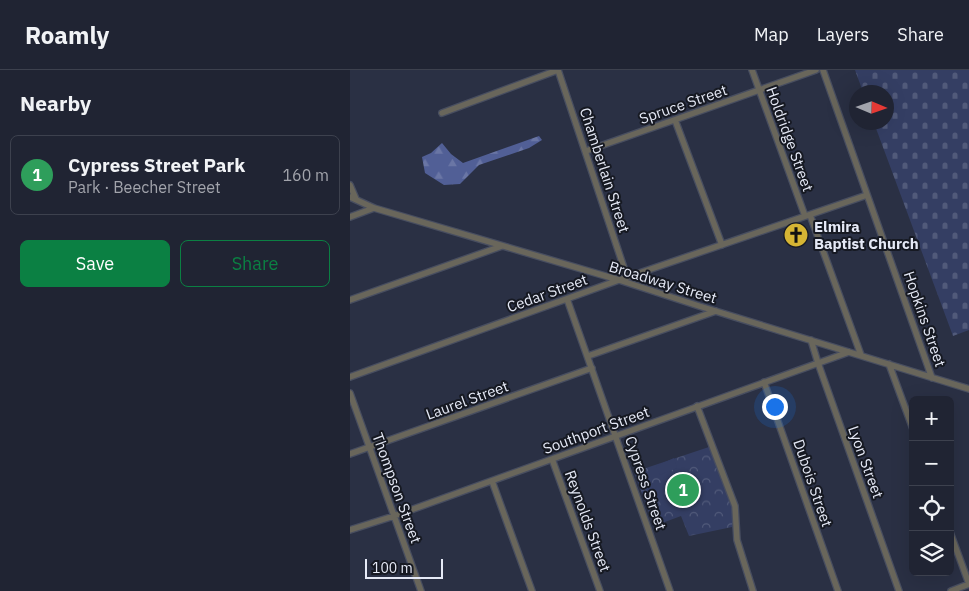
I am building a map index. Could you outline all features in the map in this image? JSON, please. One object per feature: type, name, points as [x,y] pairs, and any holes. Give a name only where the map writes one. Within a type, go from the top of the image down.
[{"type":"street","points":[[442,113],[558,70]]},
{"type":"street","name":"Chamberlain Street","points":[[558,70],[627,277]]},
{"type":"street","name":"Holdridge Street","points":[[752,70],[861,355]]},
{"type":"street","name":"Spruce Street","points":[[586,151],[816,70]]},
{"type":"street","name":"Hopkins Street","points":[[823,70],[932,378]]},
{"type":"street","points":[[675,120],[722,245]]},
{"type":"street","points":[[350,185],[353,198]]},
{"type":"street","name":"Cedar Street","points":[[350,377],[618,280],[867,195]]},
{"type":"street","name":"Broadway Street","points":[[353,198],[374,208],[618,280],[969,388]]},
{"type":"street","points":[[350,217],[374,208]]},
{"type":"street","points":[[350,300],[502,246]]},
{"type":"street","name":"Cypress Street","points":[[567,299],[670,591]]},
{"type":"street","points":[[588,356],[716,311]]},
{"type":"street","name":"Lyon Street","points":[[811,340],[899,591]]},
{"type":"street","name":"Southport Street","points":[[350,530],[394,516],[849,352]]},
{"type":"street","points":[[889,364],[909,418]]},
{"type":"street","name":"Laurel Street","points":[[350,454],[592,368]]},
{"type":"street","name":"Dubois Street","points":[[764,382],[838,591]]},
{"type":"street","name":"Thompson Street","points":[[350,394],[421,591]]},
{"type":"street","points":[[697,406],[736,506],[737,540],[752,591]]},
{"type":"street","name":"Reynolds Street","points":[[552,459],[600,591]]},
{"type":"street","points":[[492,481],[532,591]]},
{"type":"street","points":[[950,591],[969,584],[954,543]]},
{"type":"green space","points":[[855,70],[969,70],[969,330],[953,336],[877,130],[894,130],[894,85],[860,85]]},
{"type":"green space","points":[[539,136],[542,140],[529,148],[479,165],[460,184],[444,185],[425,173],[422,157],[431,153],[442,143],[451,154],[463,163]]},
{"type":"green space","points":[[709,447],[732,508],[732,527],[689,536],[681,516],[654,526],[634,472]]},
{"type":"green space","points":[[674,458],[677,468],[660,475],[656,466]]},
{"type":"green space","points":[[690,476],[694,486],[690,498],[678,502],[672,484]]},
{"type":"place","name":"Elmira Baptist Church","points":[[796,235]]},
{"type":"place","name":"Cypress Street Park","points":[[683,490]]}]
